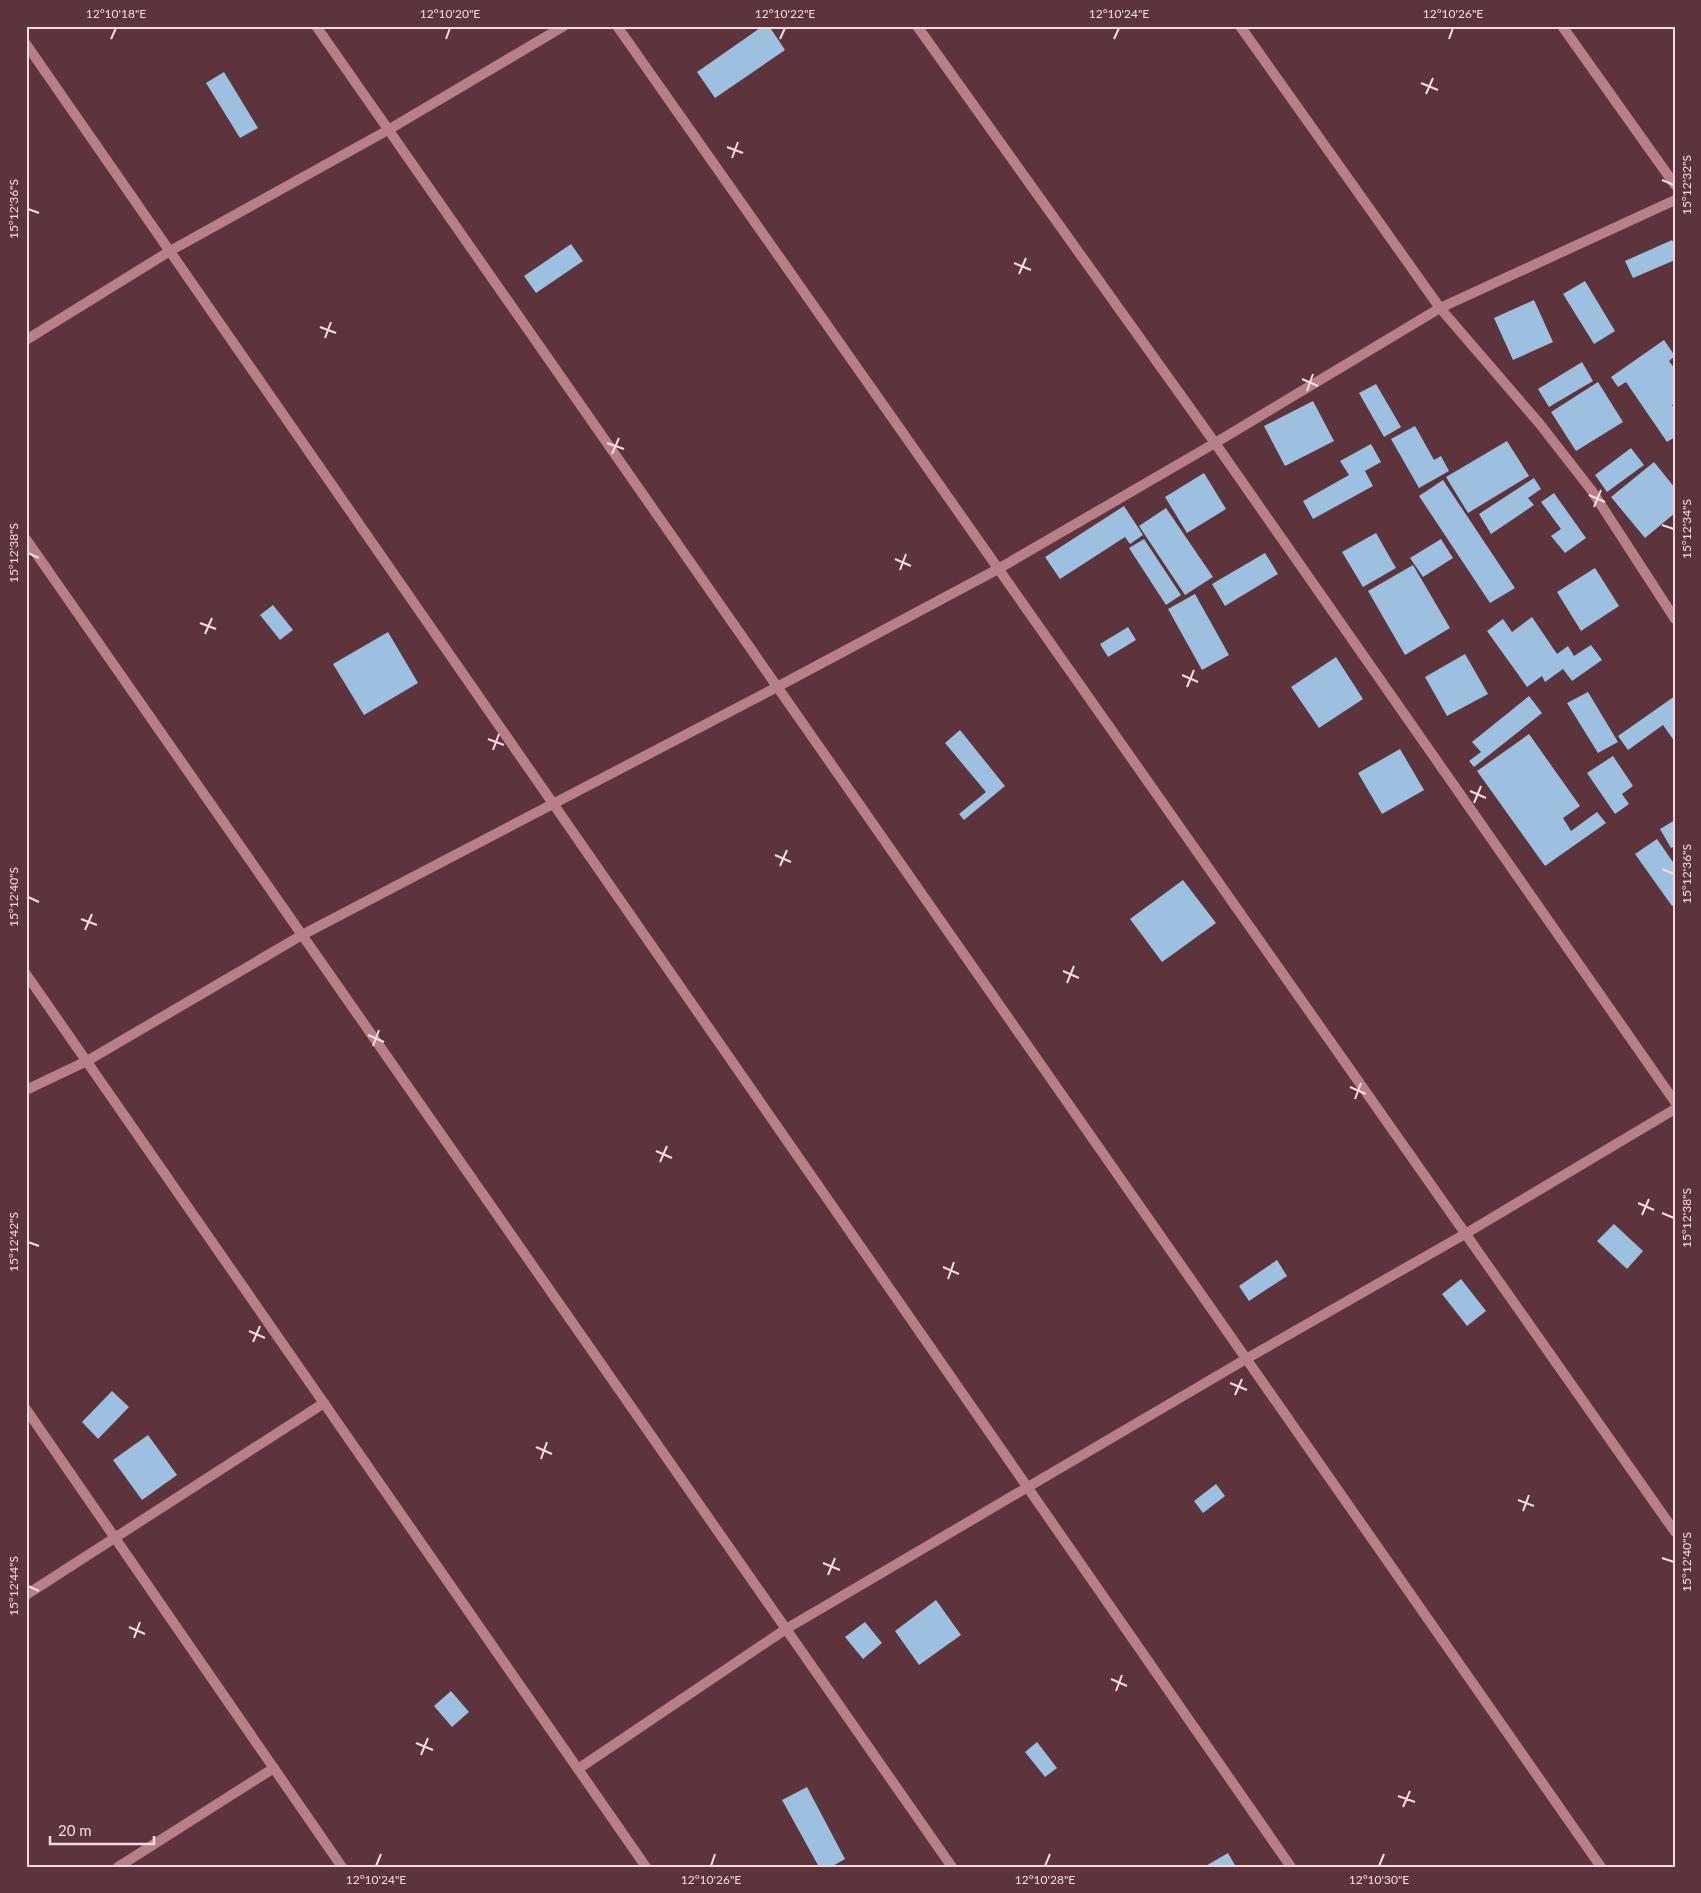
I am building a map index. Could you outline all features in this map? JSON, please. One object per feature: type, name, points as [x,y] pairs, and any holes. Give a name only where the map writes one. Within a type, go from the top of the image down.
[{"type":"street","points":[[316,26],[1601,1867]]},
{"type":"street","points":[[26,340],[170,251],[388,130],[564,26]]},
{"type":"street","points":[[617,26],[1675,1532]]},
{"type":"street","points":[[918,26],[1215,443],[1675,1102]]},
{"type":"street","points":[[1240,26],[1440,308],[1539,423],[1592,491],[1675,619]]},
{"type":"street","points":[[1562,26],[1675,185]]},
{"type":"street","points":[[26,44],[1291,1867]]},
{"type":"street","points":[[26,1090],[87,1061],[302,935],[777,687],[998,569],[1215,443],[1440,308],[1675,200]]},
{"type":"street","points":[[26,539],[952,1867]]},
{"type":"street","points":[[26,974],[646,1867]]},
{"type":"street","points":[[578,1769],[786,1629],[1027,1486],[1466,1234],[1675,1109]]},
{"type":"street","points":[[26,1595],[324,1403]]},
{"type":"street","points":[[26,1408],[342,1867]]},
{"type":"street","points":[[118,1867],[274,1768]]},
{"type":"building","points":[[763,26],[769,26],[785,50],[715,98],[697,72]]},
{"type":"building","points":[[224,72],[258,128],[240,138],[206,83]]},
{"type":"building","points":[[1672,240],[1675,247],[1675,260],[1633,278],[1625,261]]},
{"type":"building","points":[[571,244],[583,261],[536,293],[524,276]]},
{"type":"building","points":[[1585,281],[1615,331],[1594,344],[1563,294]]},
{"type":"building","points":[[1534,300],[1553,342],[1513,360],[1494,318]]},
{"type":"building","points":[[1664,340],[1675,356],[1669,361],[1675,369],[1675,403],[1672,405],[1675,409],[1675,437],[1667,442],[1626,382],[1618,387],[1611,377]]},
{"type":"building","points":[[1582,362],[1593,381],[1549,407],[1538,389]]},
{"type":"building","points":[[1598,382],[1623,422],[1576,451],[1551,412]]},
{"type":"building","points":[[1376,384],[1401,427],[1384,437],[1359,393]]},
{"type":"building","points":[[1313,401],[1334,441],[1285,466],[1264,426]]},
{"type":"building","points":[[1415,426],[1434,460],[1441,456],[1449,471],[1419,488],[1391,439]]},
{"type":"building","points":[[1507,441],[1529,476],[1468,513],[1446,477]]},
{"type":"building","points":[[1371,444],[1381,462],[1365,471],[1373,486],[1313,519],[1303,501],[1349,475],[1340,461]]},
{"type":"building","points":[[1631,448],[1644,465],[1607,492],[1595,475]]},
{"type":"building","points":[[1654,462],[1675,488],[1675,513],[1645,538],[1611,497]]},
{"type":"building","points":[[1204,473],[1226,509],[1187,533],[1165,497]]},
{"type":"building","points":[[1534,478],[1541,489],[1528,498],[1534,505],[1491,534],[1479,514]]},
{"type":"building","points":[[1443,480],[1515,588],[1490,603],[1419,496]]},
{"type":"building","points":[[1554,493],[1586,538],[1565,553],[1551,536],[1561,529],[1541,502]]},
{"type":"building","points":[[1124,506],[1143,535],[1130,544],[1125,537],[1060,579],[1045,557]]},
{"type":"building","points":[[1166,508],[1213,577],[1185,595],[1139,526]]},
{"type":"building","points":[[1376,533],[1396,568],[1363,587],[1342,552]]},
{"type":"building","points":[[1144,539],[1181,595],[1166,605],[1129,548]]},
{"type":"building","points":[[1441,539],[1453,558],[1423,577],[1410,558]]},
{"type":"building","points":[[1265,553],[1278,574],[1225,606],[1212,584]]},
{"type":"building","points":[[1413,565],[1450,628],[1405,655],[1368,591]]},
{"type":"building","points":[[1595,568],[1619,606],[1581,631],[1557,592]]},
{"type":"building","points":[[1195,594],[1229,655],[1202,670],[1168,609]]},
{"type":"building","points":[[273,605],[293,630],[280,640],[260,615]]},
{"type":"building","points":[[1532,617],[1557,654],[1568,646],[1574,656],[1591,645],[1602,660],[1572,681],[1563,669],[1545,682],[1542,676],[1527,687],[1487,631],[1503,619],[1512,632]]},
{"type":"building","points":[[1128,627],[1136,640],[1108,657],[1100,644]]},
{"type":"building","points":[[388,632],[418,683],[364,715],[333,664]]},
{"type":"building","points":[[1465,654],[1488,694],[1447,716],[1425,677]]},
{"type":"building","points":[[1336,657],[1363,699],[1319,728],[1291,687]]},
{"type":"building","points":[[1588,692],[1618,742],[1598,753],[1567,703]]},
{"type":"building","points":[[1529,696],[1542,713],[1474,767],[1469,761],[1481,752],[1472,742]]},
{"type":"building","points":[[1675,696],[1675,742],[1663,725],[1628,750],[1618,736]]},
{"type":"building","points":[[960,730],[1005,786],[964,820],[959,814],[986,792],[945,743]]},
{"type":"building","points":[[1529,734],[1580,806],[1563,818],[1571,831],[1597,812],[1606,823],[1545,866],[1477,771]]},
{"type":"building","points":[[1400,749],[1424,790],[1382,814],[1358,773]]},
{"type":"building","points":[[1613,756],[1633,786],[1622,794],[1629,804],[1615,814],[1587,773]]},
{"type":"building","points":[[1675,820],[1675,846],[1671,848],[1660,829]]},
{"type":"building","points":[[1657,839],[1675,865],[1675,904],[1672,906],[1635,854]]},
{"type":"building","points":[[1183,880],[1216,923],[1162,962],[1130,919]]},
{"type":"building","points":[[1614,1224],[1643,1251],[1627,1269],[1597,1241]]},
{"type":"building","points":[[1277,1260],[1287,1276],[1249,1301],[1239,1286]]},
{"type":"building","points":[[1461,1279],[1486,1311],[1467,1326],[1442,1294]]},
{"type":"building","points":[[112,1391],[129,1407],[98,1439],[82,1422]]},
{"type":"building","points":[[148,1435],[177,1475],[142,1500],[113,1460]]},
{"type":"building","points":[[1216,1484],[1225,1496],[1203,1513],[1194,1501]]},
{"type":"building","points":[[936,1600],[961,1635],[919,1665],[895,1631]]},
{"type":"building","points":[[865,1622],[882,1643],[863,1659],[845,1637]]},
{"type":"building","points":[[451,1691],[469,1712],[452,1727],[434,1706]]},
{"type":"building","points":[[1037,1742],[1057,1768],[1045,1777],[1025,1752]]},
{"type":"building","points":[[807,1787],[845,1859],[831,1867],[819,1867],[782,1800]]},
{"type":"building","points":[[1228,1853],[1236,1867],[1204,1867]]}]
